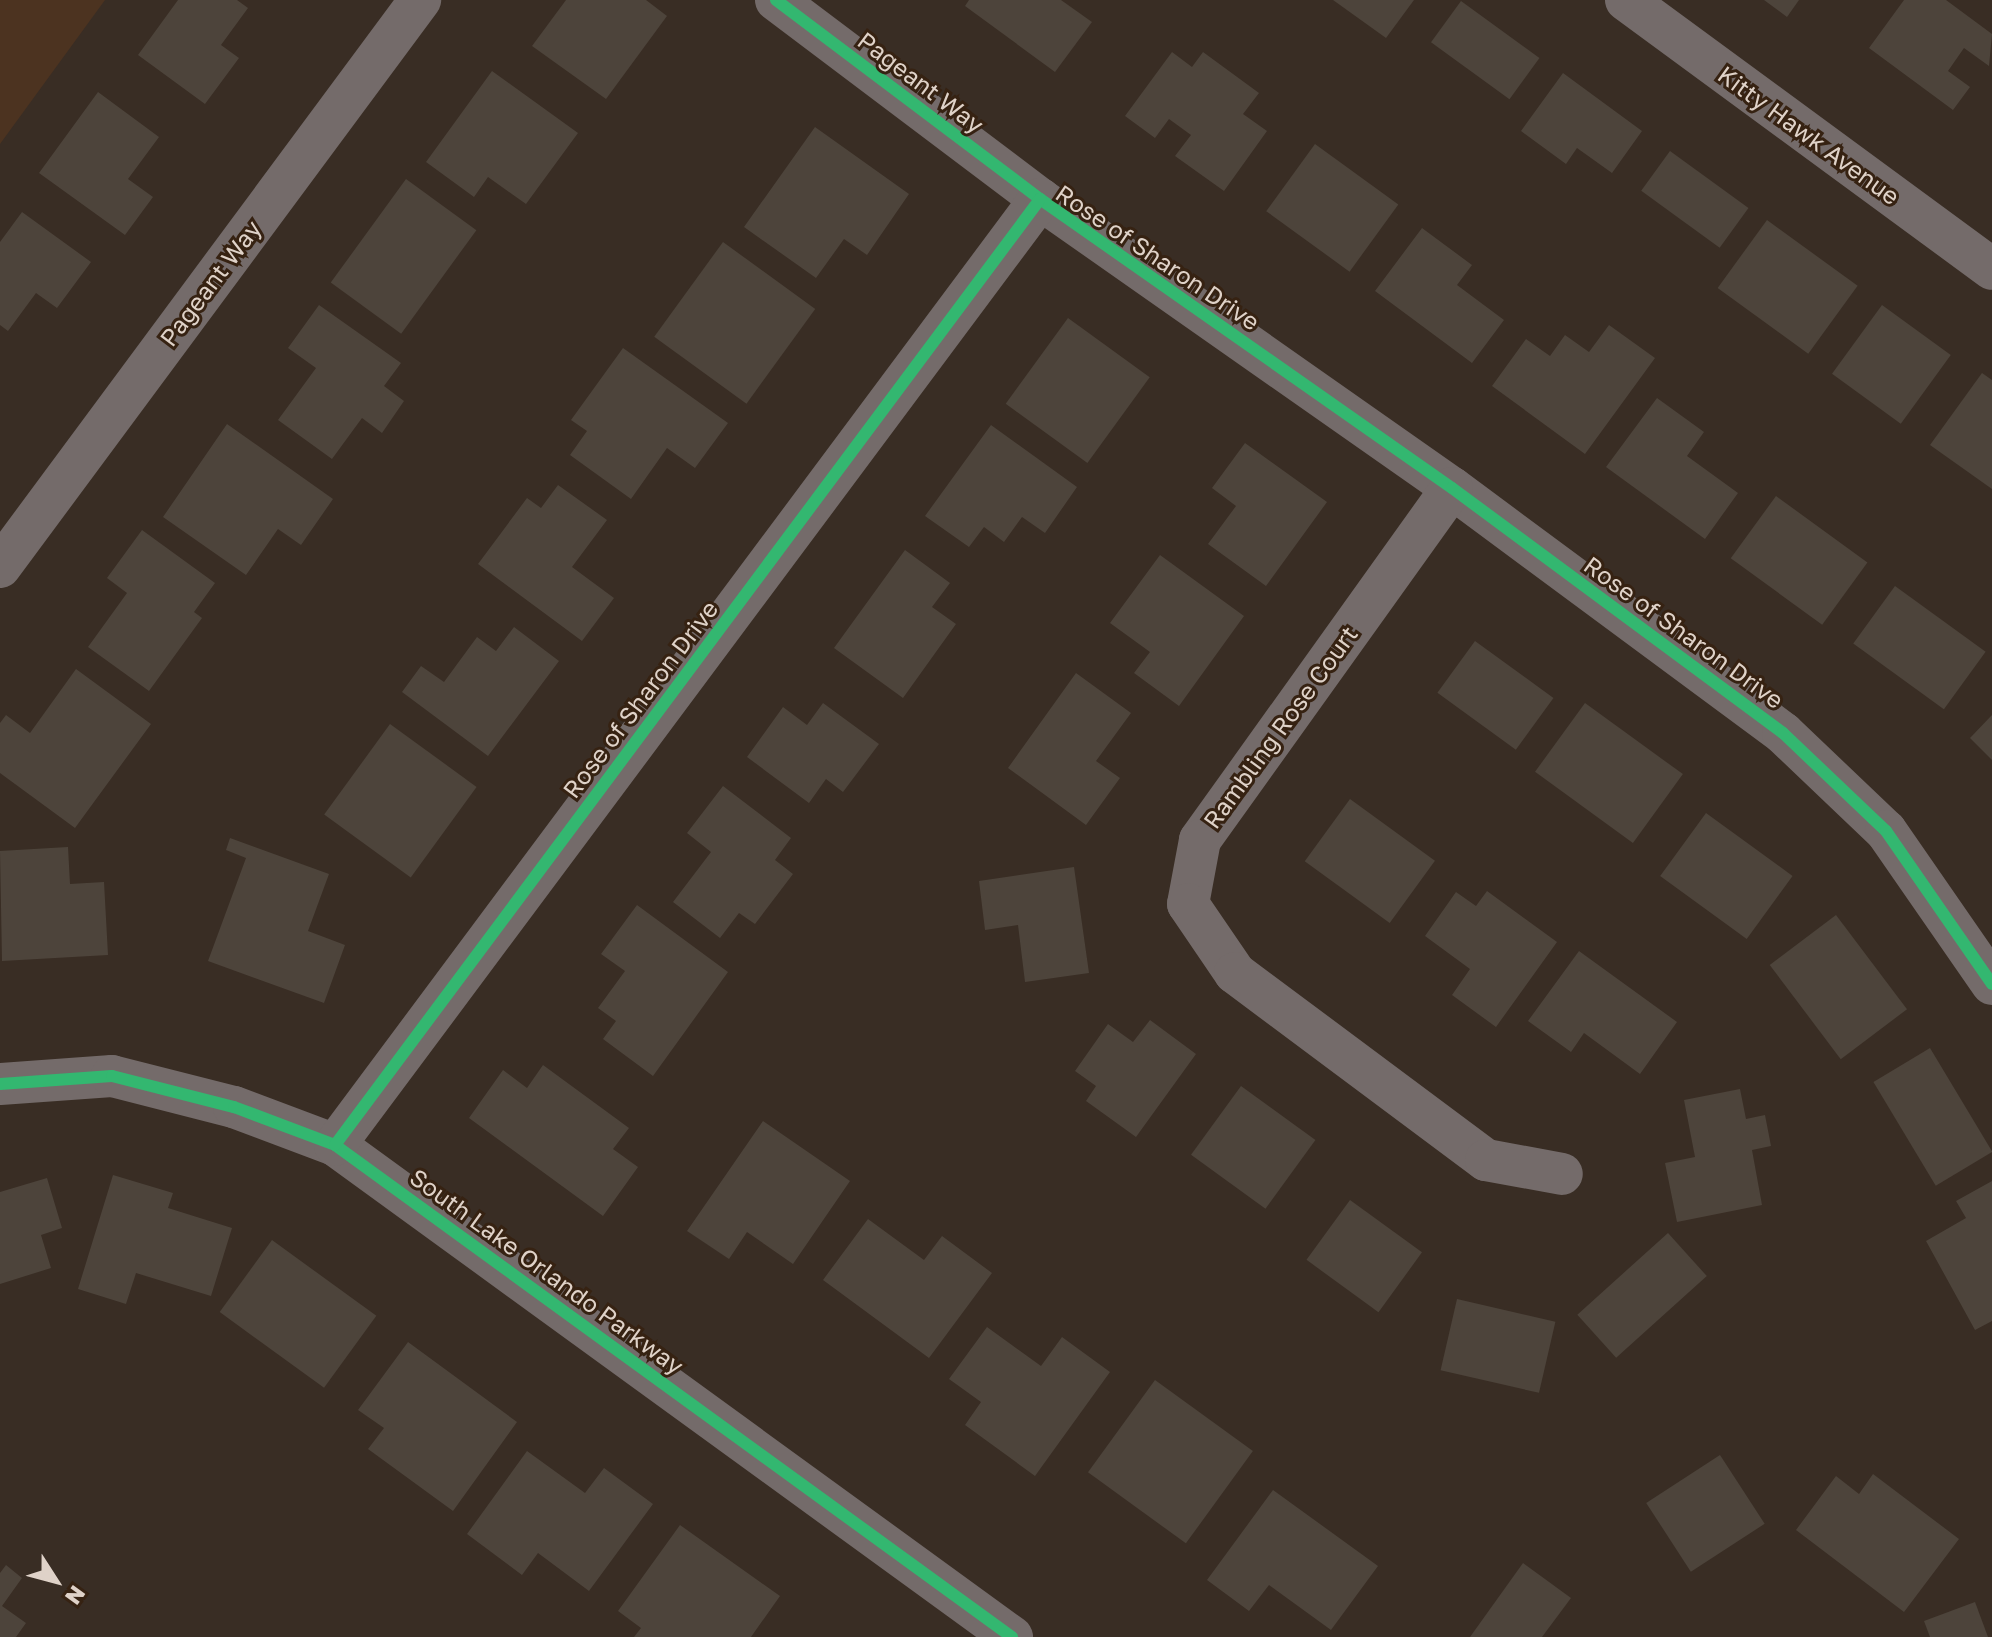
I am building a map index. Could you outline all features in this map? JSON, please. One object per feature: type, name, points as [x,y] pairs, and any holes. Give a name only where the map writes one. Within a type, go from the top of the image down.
[{"type":"street","name":"Pageant Way","points":[[0,567],[420,0]]},
{"type":"street","name":"Pageant Way","points":[[776,0],[1040,199]]},
{"type":"street","name":"Kitty Hawk Avenue","points":[[1626,0],[1986,253]]},
{"type":"street","name":"Rose of Sharon Drive","points":[[335,1145],[1040,199],[1452,488],[1783,733],[1886,831],[1992,984]]},
{"type":"street","name":"Rambling Rose Court","points":[[1452,488],[1200,840],[1188,904],[1235,973],[1486,1160],[1562,1174]]},
{"type":"street","name":"South Lake Orlando Parkway","points":[[0,1084],[112,1076],[234,1107],[335,1145],[1012,1637]]},
{"type":"shaded area","points":[[0,0],[105,0],[0,144]]},
{"type":"building","points":[[178,0],[237,0],[248,8],[221,45],[239,58],[205,104],[138,55]]},
{"type":"building","points":[[566,0],[646,0],[667,16],[606,99],[532,46]]},
{"type":"building","points":[[969,0],[1061,0],[1092,22],[1055,72],[965,6]]},
{"type":"building","points":[[1333,0],[1414,0],[1386,38]]},
{"type":"building","points":[[1764,0],[1799,0],[1787,17]]},
{"type":"building","points":[[1904,0],[1946,0],[1992,34],[1989,66],[1964,48],[1948,71],[1970,87],[1953,110],[1869,48]]},
{"type":"building","points":[[1461,1],[1539,58],[1509,99],[1431,42]]},
{"type":"building","points":[[1172,52],[1192,67],[1203,52],[1259,93],[1243,114],[1267,131],[1224,191],[1175,156],[1191,135],[1169,119],[1155,138],[1125,116]]},
{"type":"building","points":[[492,71],[578,133],[526,204],[488,177],[474,197],[426,162]]},
{"type":"building","points":[[1563,73],[1642,131],[1612,173],[1577,148],[1566,164],[1521,131]]},
{"type":"building","points":[[98,92],[159,137],[128,179],[153,197],[125,235],[39,173]]},
{"type":"building","points":[[815,127],[909,194],[867,255],[844,239],[816,278],[744,227]]},
{"type":"building","points":[[1315,144],[1398,205],[1350,272],[1266,211]]},
{"type":"building","points":[[1670,151],[1748,208],[1720,248],[1641,191]]},
{"type":"building","points":[[406,179],[476,230],[401,334],[331,283]]},
{"type":"building","points":[[22,212],[91,262],[57,308],[36,293],[8,331],[0,325],[0,242]]},
{"type":"building","points":[[1767,220],[1858,286],[1808,354],[1718,288]]},
{"type":"building","points":[[1422,228],[1472,265],[1457,285],[1504,320],[1472,363],[1375,291]]},
{"type":"building","points":[[723,242],[815,309],[746,404],[654,337]]},
{"type":"building","points":[[319,305],[401,363],[384,386],[404,401],[382,433],[362,418],[332,459],[278,420],[316,368],[288,348]]},
{"type":"building","points":[[1882,305],[1951,355],[1901,424],[1832,374]]},
{"type":"building","points":[[1068,318],[1150,377],[1087,463],[1006,404]]},
{"type":"building","points":[[1609,325],[1655,358],[1585,454],[1492,386],[1526,339],[1550,356],[1565,335],[1589,352]]},
{"type":"building","points":[[623,348],[728,423],[695,468],[667,448],[631,499],[570,455],[587,431],[571,420]]},
{"type":"building","points":[[1982,373],[1992,380],[1992,489],[1930,445]]},
{"type":"building","points":[[1657,398],[1704,432],[1687,456],[1738,493],[1705,539],[1606,467]]},
{"type":"building","points":[[227,424],[333,499],[301,545],[278,529],[246,575],[163,517]]},
{"type":"building","points":[[991,425],[1077,487],[1045,533],[1022,517],[1004,542],[984,527],[969,547],[925,516]]},
{"type":"building","points":[[1245,443],[1327,502],[1266,586],[1208,544],[1236,506],[1212,488]]},
{"type":"building","points":[[558,485],[607,520],[572,567],[614,598],[582,641],[478,564],[527,498],[541,508]]},
{"type":"building","points":[[1776,496],[1867,562],[1822,625],[1731,558]]},
{"type":"building","points":[[142,530],[215,583],[194,612],[202,618],[149,691],[88,647],[127,593],[107,578]]},
{"type":"building","points":[[905,550],[950,583],[932,607],[956,624],[903,698],[834,648]]},
{"type":"building","points":[[1160,555],[1244,616],[1179,706],[1134,673],[1150,652],[1110,623]]},
{"type":"building","points":[[1895,586],[1986,652],[1944,709],[1853,643]]},
{"type":"building","points":[[514,627],[559,661],[488,756],[402,692],[421,666],[444,682],[477,637],[496,651]]},
{"type":"building","points":[[1475,641],[1553,698],[1516,750],[1437,693]]},
{"type":"building","points":[[76,669],[151,724],[75,828],[0,773],[0,723],[6,715],[30,733]]},
{"type":"building","points":[[1076,673],[1131,713],[1096,761],[1120,778],[1086,825],[1008,768]]},
{"type":"building","points":[[823,703],[879,744],[843,792],[826,779],[809,803],[747,757],[783,707],[807,725]]},
{"type":"building","points":[[1585,703],[1683,774],[1633,843],[1535,772]]},
{"type":"building","points":[[1992,715],[1992,760],[1970,738]]},
{"type":"building","points":[[390,724],[477,787],[411,878],[324,815]]},
{"type":"building","points":[[723,786],[791,838],[775,860],[793,874],[755,924],[739,913],[720,938],[673,902],[711,852],[687,833]]},
{"type":"building","points":[[1350,799],[1435,861],[1390,923],[1305,861]]},
{"type":"building","points":[[1706,813],[1793,876],[1747,939],[1660,876]]},
{"type":"building","points":[[230,838],[329,874],[308,931],[345,945],[324,1003],[208,961],[246,858],[226,850]]},
{"type":"building","points":[[68,847],[70,884],[104,882],[108,955],[2,961],[0,851]]},
{"type":"building","points":[[1074,867],[1089,973],[1025,982],[1018,925],[985,930],[979,881]]},
{"type":"building","points":[[1487,891],[1557,942],[1496,1027],[1452,995],[1470,969],[1425,936],[1456,892],[1476,906]]},
{"type":"building","points":[[637,905],[728,972],[653,1076],[603,1039],[616,1021],[598,1008],[625,971],[601,954]]},
{"type":"building","points":[[1836,915],[1907,1009],[1841,1059],[1770,965]]},
{"type":"building","points":[[1579,951],[1677,1022],[1640,1074],[1584,1033],[1571,1052],[1528,1021]]},
{"type":"building","points":[[1150,1020],[1196,1054],[1136,1137],[1086,1101],[1096,1086],[1075,1071],[1108,1024],[1133,1042]]},
{"type":"building","points":[[1930,1048],[1992,1151],[1936,1186],[1873,1082]]},
{"type":"building","points":[[543,1065],[629,1128],[613,1149],[638,1167],[603,1216],[469,1118],[503,1070],[527,1088]]},
{"type":"building","points":[[1241,1086],[1315,1140],[1265,1209],[1191,1155]]},
{"type":"building","points":[[1740,1089],[1746,1119],[1765,1115],[1771,1146],[1752,1150],[1762,1205],[1677,1222],[1665,1163],[1695,1157],[1684,1100]]},
{"type":"building","points":[[763,1121],[850,1181],[793,1264],[747,1232],[729,1259],[687,1231]]},
{"type":"building","points":[[113,1175],[173,1193],[168,1208],[232,1228],[211,1296],[136,1273],[126,1304],[78,1289]]},
{"type":"building","points":[[47,1178],[62,1228],[41,1235],[51,1268],[0,1284],[0,1192]]},
{"type":"building","points":[[1992,1181],[1992,1321],[1975,1330],[1926,1241],[1966,1218],[1956,1201]]},
{"type":"building","points":[[1350,1200],[1422,1252],[1379,1312],[1307,1260]]},
{"type":"building","points":[[868,1219],[924,1260],[942,1236],[992,1273],[929,1358],[823,1280]]},
{"type":"building","points":[[1668,1233],[1707,1276],[1616,1358],[1577,1315]]},
{"type":"building","points":[[272,1240],[376,1316],[324,1388],[220,1312]]},
{"type":"building","points":[[1457,1299],[1555,1322],[1539,1393],[1441,1370]]},
{"type":"building","points":[[987,1327],[1041,1366],[1062,1337],[1110,1372],[1035,1476],[965,1425],[981,1402],[949,1379]]},
{"type":"building","points":[[408,1342],[517,1422],[453,1511],[368,1449],[384,1428],[358,1410]]},
{"type":"building","points":[[1155,1380],[1253,1451],[1186,1543],[1088,1472]]},
{"type":"building","points":[[527,1451],[585,1493],[604,1468],[653,1504],[589,1591],[538,1553],[522,1575],[467,1534]]},
{"type":"building","points":[[1720,1455],[1765,1524],[1691,1572],[1646,1503]]},
{"type":"building","points":[[1873,1474],[1959,1539],[1904,1612],[1796,1530],[1836,1476],[1859,1494]]},
{"type":"building","points":[[1273,1490],[1378,1566],[1331,1630],[1269,1585],[1249,1611],[1207,1580]]},
{"type":"building","points":[[680,1525],[780,1596],[751,1637],[634,1637],[641,1628],[618,1611]]},
{"type":"building","points":[[1523,1563],[1571,1598],[1542,1637],[1470,1637]]},
{"type":"building","points":[[6,1565],[22,1578],[2,1606],[26,1623],[16,1637],[0,1637],[0,1573]]},
{"type":"building","points":[[1975,1602],[1988,1637],[1930,1637],[1924,1621]]},
{"type":"cycle path","points":[[776,0],[1040,199],[1452,488],[1783,733],[1886,831],[1992,984]]},
{"type":"cycle path","points":[[335,1145],[1040,199]]},
{"type":"cycle path","points":[[0,1084],[112,1076],[234,1107],[335,1145],[1012,1637]]}]
